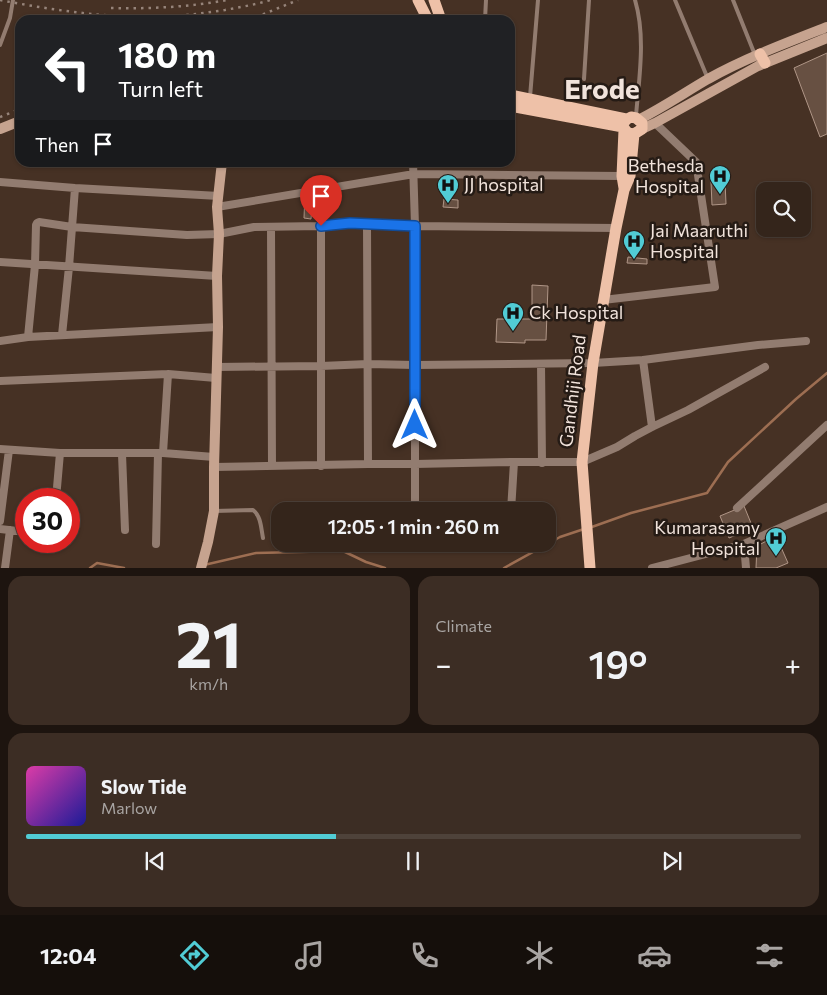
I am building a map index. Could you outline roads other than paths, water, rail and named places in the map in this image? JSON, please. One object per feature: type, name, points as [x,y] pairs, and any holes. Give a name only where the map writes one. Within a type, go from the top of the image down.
[{"type":"main road","points":[[418,0],[426,15]]},
{"type":"main road","points":[[434,0],[439,15]]},
{"type":"main road","points":[[515,96],[632,125],[708,79],[827,27]]},
{"type":"main road","points":[[515,107],[632,125],[655,123],[714,90],[760,57],[827,38]]},
{"type":"main road","points":[[0,129],[15,123]]},
{"type":"main road","name":"Gandhiji Road","points":[[624,190],[622,176],[632,125]]},
{"type":"main road","name":"Gandhiji Road","points":[[589,563],[582,466],[593,363],[603,300],[624,190],[630,176],[632,125]]},
{"type":"main road","points":[[201,568],[214,511],[219,234],[217,207],[222,167]]},
{"type":"street","points":[[603,300],[715,286],[696,162],[655,123]]},
{"type":"street","points":[[413,167],[415,502]]},
{"type":"street","points":[[217,207],[414,174],[622,176]]},
{"type":"street","points":[[0,182],[219,196]]},
{"type":"street","points":[[62,335],[75,188]]},
{"type":"street","points":[[28,337],[37,223],[187,235],[219,234],[254,227],[321,226],[350,223],[415,226],[616,228]]},
{"type":"street","points":[[367,223],[368,464]]},
{"type":"street","points":[[321,226],[321,466]]},
{"type":"street","points":[[271,227],[272,466]]},
{"type":"street","points":[[0,262],[217,276]]},
{"type":"street","points":[[0,341],[28,337],[218,328]]},
{"type":"street","points":[[0,381],[216,373],[271,367],[368,364],[593,363],[643,360],[758,345],[806,341]]},
{"type":"street","points":[[643,360],[652,427]]},
{"type":"street","points":[[542,364],[542,463]]},
{"type":"street","points":[[0,449],[60,453],[160,453],[214,462],[272,466],[514,462],[582,466],[765,367]]},
{"type":"street","points":[[156,544],[160,453],[168,374]]},
{"type":"street","points":[[737,508],[827,425]]},
{"type":"street","points":[[0,521],[9,450]]},
{"type":"street","points":[[57,488],[60,453]]},
{"type":"street","points":[[122,454],[125,530]]},
{"type":"street","points":[[512,502],[514,462]]},
{"type":"street","points":[[652,568],[744,544],[827,507]]},
{"type":"street","points":[[0,528],[15,531]]},
{"type":"street","points":[[5,568],[10,530]]},
{"type":"street","points":[[744,544],[746,568]]},
{"type":"lane","points":[[0,45],[10,18],[13,0]]},
{"type":"lane","points":[[485,15],[486,0]]},
{"type":"lane","points":[[530,100],[538,0]]},
{"type":"lane","points":[[584,79],[589,0]]},
{"type":"lane","points":[[632,125],[641,46],[635,0]]},
{"type":"lane","points":[[675,0],[708,79]]},
{"type":"lane","points":[[733,0],[760,57]]},
{"type":"lane","points":[[214,511],[253,510],[259,518],[263,538]]},
{"type":"waterway","points":[[589,528],[631,513],[707,493],[728,462],[827,373]]},
{"type":"waterway","points":[[504,568],[560,537],[584,529]]},
{"type":"waterway","points":[[204,565],[256,553],[343,551],[366,562],[385,568]]},
{"type":"waterway","points":[[90,568],[97,563],[124,568]]},
{"type":"railway","points":[[0,0],[52,9],[106,15]]},
{"type":"railway","points":[[111,8],[169,7],[227,0]]},
{"type":"railway","points":[[183,15],[225,10],[270,0]]},
{"type":"railway","points":[[261,15],[298,0]]},
{"type":"railway","points":[[0,117],[15,111]]},
{"type":"place","name":"Bethesda Hospital","points":[[720,195]]},
{"type":"place","name":"JJ hospital","points":[[448,204]]},
{"type":"place","name":"Jai Maaruthi Hospital","points":[[634,260]]},
{"type":"place","name":"Ck Hospital","points":[[513,332]]},
{"type":"place","name":"Kumarasamy Hospital","points":[[776,557]]},
{"type":"district","name":"Erode","points":[[602,89]]}]
